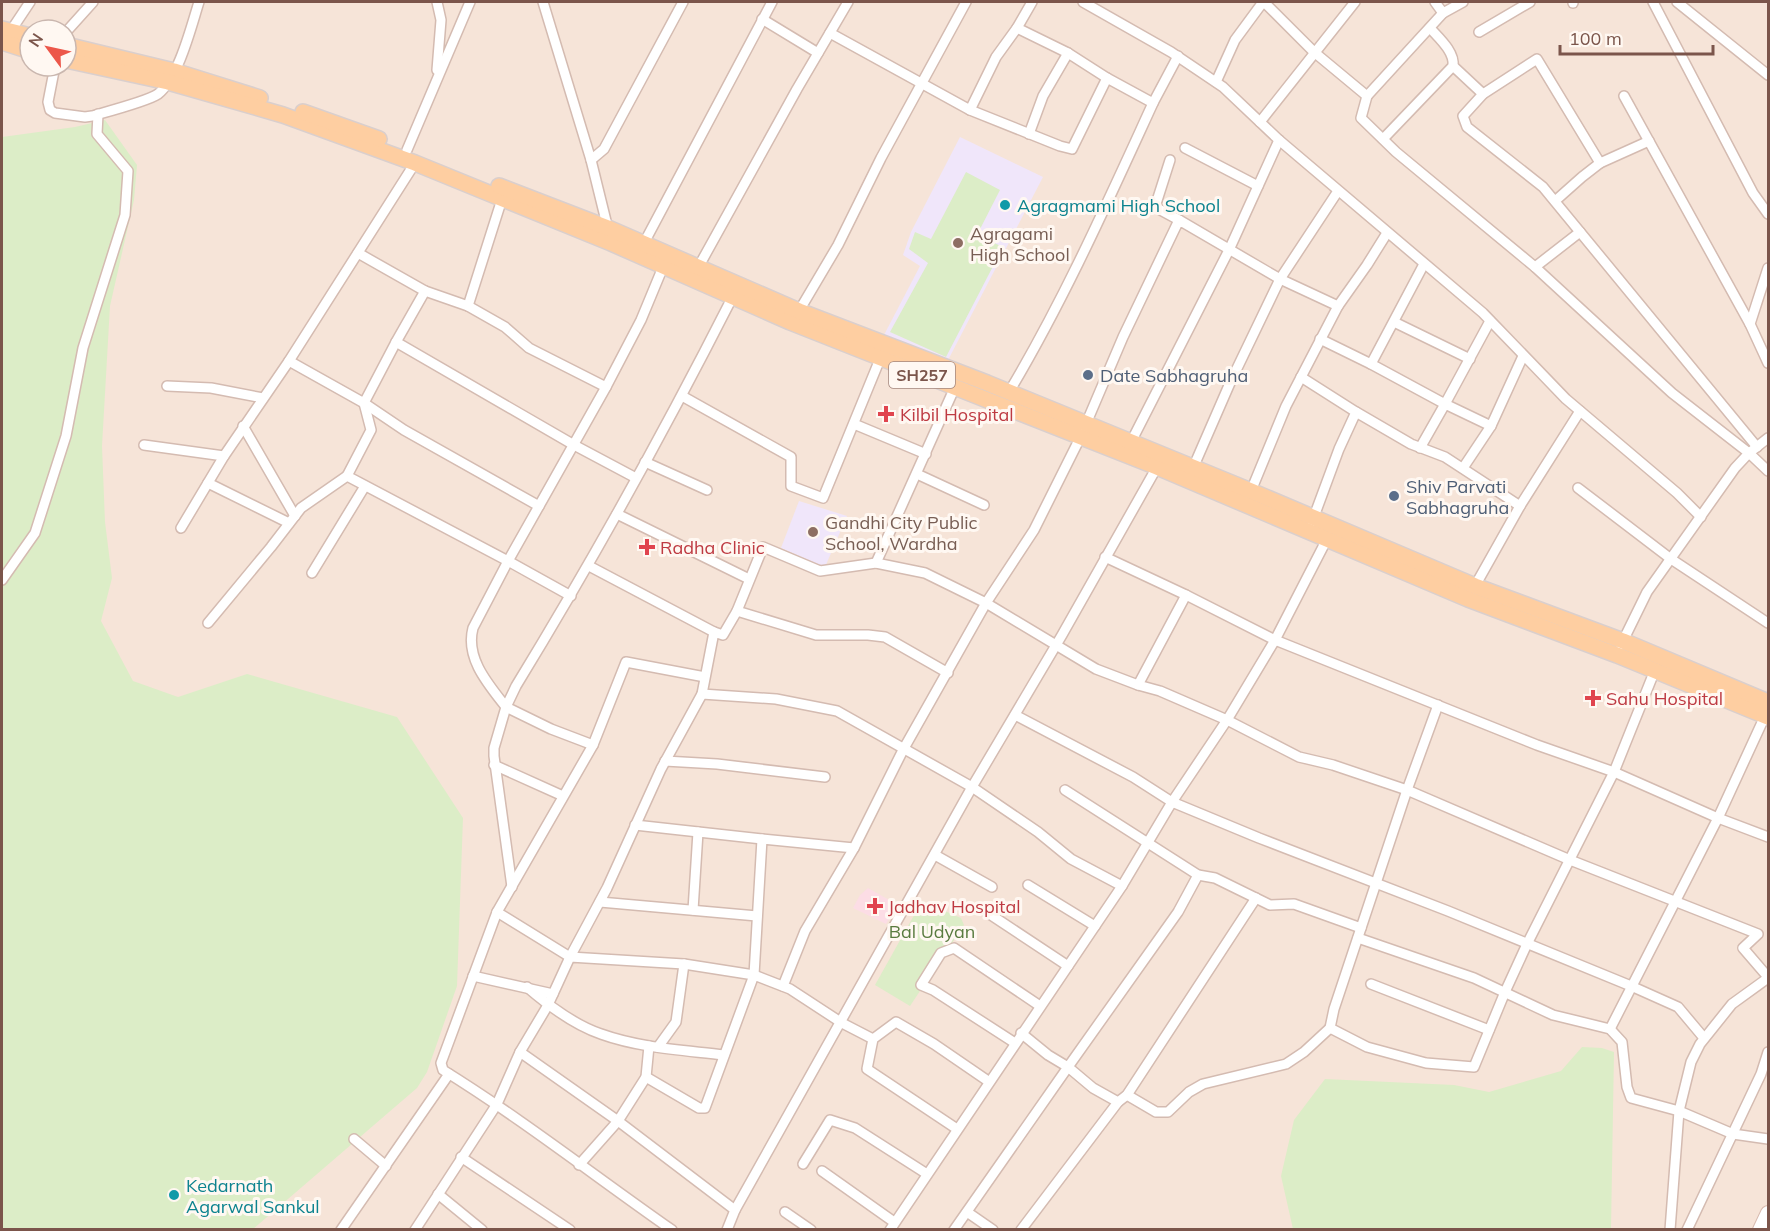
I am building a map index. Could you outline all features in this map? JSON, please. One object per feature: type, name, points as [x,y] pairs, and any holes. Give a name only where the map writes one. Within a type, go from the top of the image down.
[{"type":"main road","points":[[4,34],[18,43]]},
{"type":"main road","name":"SH257","points":[[78,49],[338,123],[502,199],[610,236],[644,243],[799,312],[1009,392],[1157,467],[1475,586],[1767,712]]},
{"type":"main road","name":"SH257","points":[[78,62],[171,76]]},
{"type":"main road","name":"SH257","points":[[411,157],[610,236],[663,267],[880,359],[1083,431],[1131,442],[1251,491],[1311,525],[1327,539],[1468,599],[1620,648],[1655,670],[1767,712]]},
{"type":"street","points":[[4,34],[30,2]]},
{"type":"street","points":[[78,19],[93,2]]},
{"type":"street","points":[[53,78],[48,102],[50,110],[55,113],[85,117],[157,95],[171,76],[185,48],[199,2]]},
{"type":"street","points":[[436,79],[441,20],[437,2]]},
{"type":"street","points":[[181,528],[243,426],[289,361],[358,253],[411,157],[436,79],[470,2]]},
{"type":"street","points":[[543,2],[591,160],[610,236]]},
{"type":"street","points":[[591,160],[604,149],[682,2]]},
{"type":"street","points":[[644,243],[771,2]]},
{"type":"street","points":[[699,267],[848,2]]},
{"type":"street","points":[[799,312],[838,245],[920,84],[966,2]]},
{"type":"street","points":[[970,110],[996,57],[1032,2]]},
{"type":"street","points":[[1083,2],[1178,56],[1216,82],[1338,192],[1490,321],[1580,411],[1677,493],[1701,517]]},
{"type":"street","points":[[1216,82],[1235,40],[1263,2],[1314,52],[1367,96]]},
{"type":"street","points":[[1260,122],[1355,2]]},
{"type":"street","points":[[1435,2],[1443,13]]},
{"type":"street","points":[[1463,2],[1443,13],[1367,96],[1361,118],[1535,267],[1672,393],[1728,436],[1753,450]]},
{"type":"street","points":[[1479,32],[1530,2]]},
{"type":"street","points":[[1653,2],[1753,193],[1768,214]]},
{"type":"street","points":[[1677,2],[1768,75]]},
{"type":"street","points":[[762,19],[818,53]]},
{"type":"street","points":[[1383,139],[1453,66],[1454,62],[1450,52],[1430,27]]},
{"type":"street","points":[[1017,28],[1068,52],[1107,78],[1153,103]]},
{"type":"street","points":[[830,33],[970,110],[1072,149],[1107,78]]},
{"type":"street","points":[[1029,134],[1043,96],[1068,52]]},
{"type":"street","points":[[1009,392],[1036,347],[1153,103],[1178,56]]},
{"type":"street","points":[[1600,164],[1537,59],[1484,94],[1463,116],[1467,127],[1543,188],[1555,201],[1663,330],[1728,413],[1768,471]]},
{"type":"street","points":[[1453,66],[1484,94]]},
{"type":"street","points":[[1624,96],[1750,324],[1768,363]]},
{"type":"street","points":[[2,580],[35,533],[66,436],[83,348],[125,215],[128,171],[97,134],[98,114]]},
{"type":"street","points":[[1131,442],[1228,250],[1279,140]]},
{"type":"street","points":[[1555,201],[1600,164],[1649,141]]},
{"type":"street","points":[[1185,148],[1258,186]]},
{"type":"street","points":[[1170,160],[1155,207],[1280,279],[1338,306]]},
{"type":"street","points":[[1243,188],[1258,186]]},
{"type":"street","points":[[1193,468],[1230,383],[1280,279],[1338,192]]},
{"type":"street","points":[[468,306],[502,199]]},
{"type":"street","points":[[783,986],[805,931],[854,848],[903,750],[986,603],[1034,530],[1083,431],[1179,220]]},
{"type":"street","points":[[1535,267],[1580,232]]},
{"type":"street","points":[[1251,491],[1286,405],[1320,339],[1338,306],[1387,233]]},
{"type":"street","points":[[358,253],[425,291],[468,306],[505,327],[529,348],[606,387]]},
{"type":"street","points":[[1371,364],[1424,264]]},
{"type":"street","points":[[592,745],[551,729],[506,707],[481,673],[471,647],[471,638],[473,628],[508,561],[641,320],[663,267]]},
{"type":"street","points":[[1750,324],[1768,268]]},
{"type":"street","points":[[208,623],[301,508],[347,476],[371,430],[364,403],[425,291]]},
{"type":"street","points":[[512,887],[494,765],[494,748],[506,707],[516,686],[589,566],[682,396],[732,298]]},
{"type":"street","points":[[1420,448],[1490,321]]},
{"type":"street","points":[[1394,322],[1470,359]]},
{"type":"street","points":[[1320,339],[1445,405],[1491,426]]},
{"type":"street","points":[[396,342],[573,445],[636,478]]},
{"type":"street","points":[[1462,468],[1491,426],[1523,356]]},
{"type":"street","points":[[682,396],[792,457],[791,486],[823,498],[880,359]]},
{"type":"street","points":[[289,361],[364,403],[404,430],[539,506]]},
{"type":"street","points":[[1301,377],[1356,412],[1420,448],[1445,457],[1520,506]]},
{"type":"street","points":[[167,386],[211,388],[263,398]]},
{"type":"street","points":[[876,563],[955,387]]},
{"type":"street","points":[[1475,586],[1520,506],[1580,411]]},
{"type":"street","points":[[1311,525],[1339,449],[1356,412]]},
{"type":"street","points":[[1728,413],[1728,436]]},
{"type":"street","points":[[854,424],[926,454]]},
{"type":"street","points":[[243,426],[292,519]]},
{"type":"street","points":[[1620,648],[1647,592],[1736,468],[1768,438]]},
{"type":"street","points":[[144,445],[224,456]]},
{"type":"street","points":[[645,462],[707,490]]},
{"type":"street","points":[[727,1230],[735,1210],[781,1126],[842,1023],[972,787],[1157,467]]},
{"type":"street","points":[[917,474],[984,505]]},
{"type":"street","points":[[347,476],[571,596]]},
{"type":"street","points":[[208,483],[292,519]]},
{"type":"street","points":[[312,573],[365,486]]},
{"type":"street","points":[[1578,488],[1671,559],[1768,623]]},
{"type":"street","points":[[617,514],[749,579]]},
{"type":"street","points":[[822,1172],[892,1226],[1122,886],[1172,802],[1227,720],[1275,640],[1327,539]]},
{"type":"street","points":[[589,566],[723,635],[737,611],[763,547],[820,571],[876,563],[925,573],[986,603],[1096,669],[1160,691],[1227,720],[1299,757],[1334,765],[1407,790],[1569,860],[1758,934],[1743,948],[1768,977],[1732,1004],[1704,1038],[1691,1062],[1679,1111],[1670,1230]]},
{"type":"street","points":[[1105,557],[1275,640],[1537,745],[1614,772],[1718,818],[1768,837]]},
{"type":"street","points":[[1138,685],[1186,595]]},
{"type":"street","points":[[737,611],[816,635],[885,637],[948,673]]},
{"type":"street","points":[[415,1230],[497,1104],[520,1052],[554,994],[570,957],[600,902],[665,761],[702,694],[714,632]]},
{"type":"street","points":[[672,1230],[497,1104],[443,1070],[441,1063],[497,912],[592,745],[626,662],[705,676]]},
{"type":"street","points":[[1330,1028],[1367,1047],[1416,1060],[1474,1067],[1504,992],[1614,772],[1655,670]]},
{"type":"street","points":[[702,694],[776,699],[837,711],[972,787],[1038,832],[1071,859],[1122,886]]},
{"type":"street","points":[[1127,1095],[1156,1112],[1168,1112],[1189,1092],[1203,1084],[1286,1064],[1304,1052],[1330,1028],[1334,1009],[1407,790],[1438,705]]},
{"type":"street","points":[[1610,1029],[1718,818],[1767,712]]},
{"type":"street","points":[[1015,715],[1132,777],[1172,802],[1631,986],[1677,1007],[1704,1038]]},
{"type":"street","points":[[665,761],[717,764],[825,777]]},
{"type":"street","points":[[494,765],[562,796]]},
{"type":"street","points":[[1065,790],[1198,875],[1215,878],[1270,905],[1294,904],[1361,928]]},
{"type":"street","points":[[634,825],[854,848]]},
{"type":"street","points":[[693,910],[698,832]]},
{"type":"street","points":[[646,1077],[703,1109],[707,1107],[754,975],[762,839]]},
{"type":"street","points":[[935,855],[993,887]]},
{"type":"street","points":[[954,1230],[1178,912],[1198,875]]},
{"type":"street","points":[[1028,885],[1095,926]]},
{"type":"street","points":[[1021,1230],[1118,1102],[1127,1095],[1256,898]]},
{"type":"street","points":[[600,902],[758,916]]},
{"type":"street","points":[[985,911],[1068,966]]},
{"type":"street","points":[[497,912],[570,957],[684,964],[754,975],[783,986],[842,1023],[873,1039]]},
{"type":"street","points":[[1358,938],[1474,978],[1553,1015],[1610,1029],[1622,1042],[1627,1088],[1631,1098],[1679,1111],[1733,1134],[1768,1139]]},
{"type":"street","points":[[1015,1043],[933,990],[921,985],[941,953],[954,948],[1040,1006]]},
{"type":"street","points":[[579,1165],[618,1121],[646,1077],[653,1047],[676,1022],[684,964]]},
{"type":"street","points":[[473,976],[554,994]]},
{"type":"street","points":[[1371,984],[1489,1030]]},
{"type":"street","points":[[527,987],[548,1005],[602,1034],[653,1047],[724,1055]]},
{"type":"street","points":[[957,1129],[867,1069],[873,1039],[896,1022],[934,1044],[988,1081]]},
{"type":"street","points":[[1021,1033],[1093,1088],[1118,1102]]},
{"type":"street","points":[[520,1052],[618,1121],[735,1210]]},
{"type":"street","points":[[1687,1230],[1761,1074],[1768,1052]]},
{"type":"street","points":[[341,1230],[450,1074]]},
{"type":"street","points":[[803,1164],[830,1120],[855,1128],[927,1174]]},
{"type":"street","points":[[354,1139],[386,1166]]},
{"type":"street","points":[[461,1157],[570,1230]]},
{"type":"street","points":[[438,1194],[482,1230]]},
{"type":"street","points":[[785,1212],[811,1230]]},
{"type":"street","points":[[967,1212],[993,1230]]},
{"type":"street","points":[[1760,1230],[1768,1213]]},
{"type":"shaded area","points":[[2,2],[1768,2],[1768,1229],[2,1229]]},
{"type":"shaded area","name":"Agragami High School","points":[[960,137],[1043,177],[946,364],[884,335],[920,266],[903,255],[911,232]]},
{"type":"shaded area","name":"Gandhi City Public School, Wardha","points":[[799,501],[847,516],[825,567],[781,548]]},
{"type":"shaded area","name":"Jadhav Hospital","points":[[868,888],[898,905],[886,924],[853,908],[860,895]]},
{"type":"green space","points":[[105,120],[137,165],[134,200],[110,306],[102,446],[105,522],[112,578],[101,621],[133,681],[178,697],[247,674],[397,717],[463,818],[457,986],[427,1072],[417,1088],[253,1229],[2,1229],[2,137],[75,127]]},
{"type":"green space","points":[[966,172],[1000,190],[977,235],[1003,247],[946,357],[890,332],[928,263],[909,249],[915,232],[931,239]]},
{"type":"green space","name":"Bal Udyan","points":[[922,901],[961,918],[964,925],[910,1006],[875,985]]},
{"type":"green space","points":[[1582,1047],[1602,1048],[1614,1052],[1611,1229],[1293,1229],[1281,1176],[1294,1120],[1325,1079],[1454,1085],[1489,1092],[1561,1071]]},
{"type":"place","name":"Agragmami High School","points":[[1005,205]]},
{"type":"place","name":"Agragami High School","points":[[958,243]]},
{"type":"place","name":"Date Sabhagruha","points":[[1088,375]]},
{"type":"place","name":"Kilbil Hospital","points":[[886,414]]},
{"type":"place","name":"Shiv Parvati Sabhagruha","points":[[1394,496]]},
{"type":"place","name":"Gandhi City Public School, Wardha","points":[[813,532]]},
{"type":"place","name":"Radha Clinic","points":[[647,547]]},
{"type":"place","name":"Sahu Hospital","points":[[1593,698]]},
{"type":"place","name":"Jadhav Hospital","points":[[875,906]]},
{"type":"place","name":"Kedarnath Agarwal Sankul","points":[[174,1195]]}]
